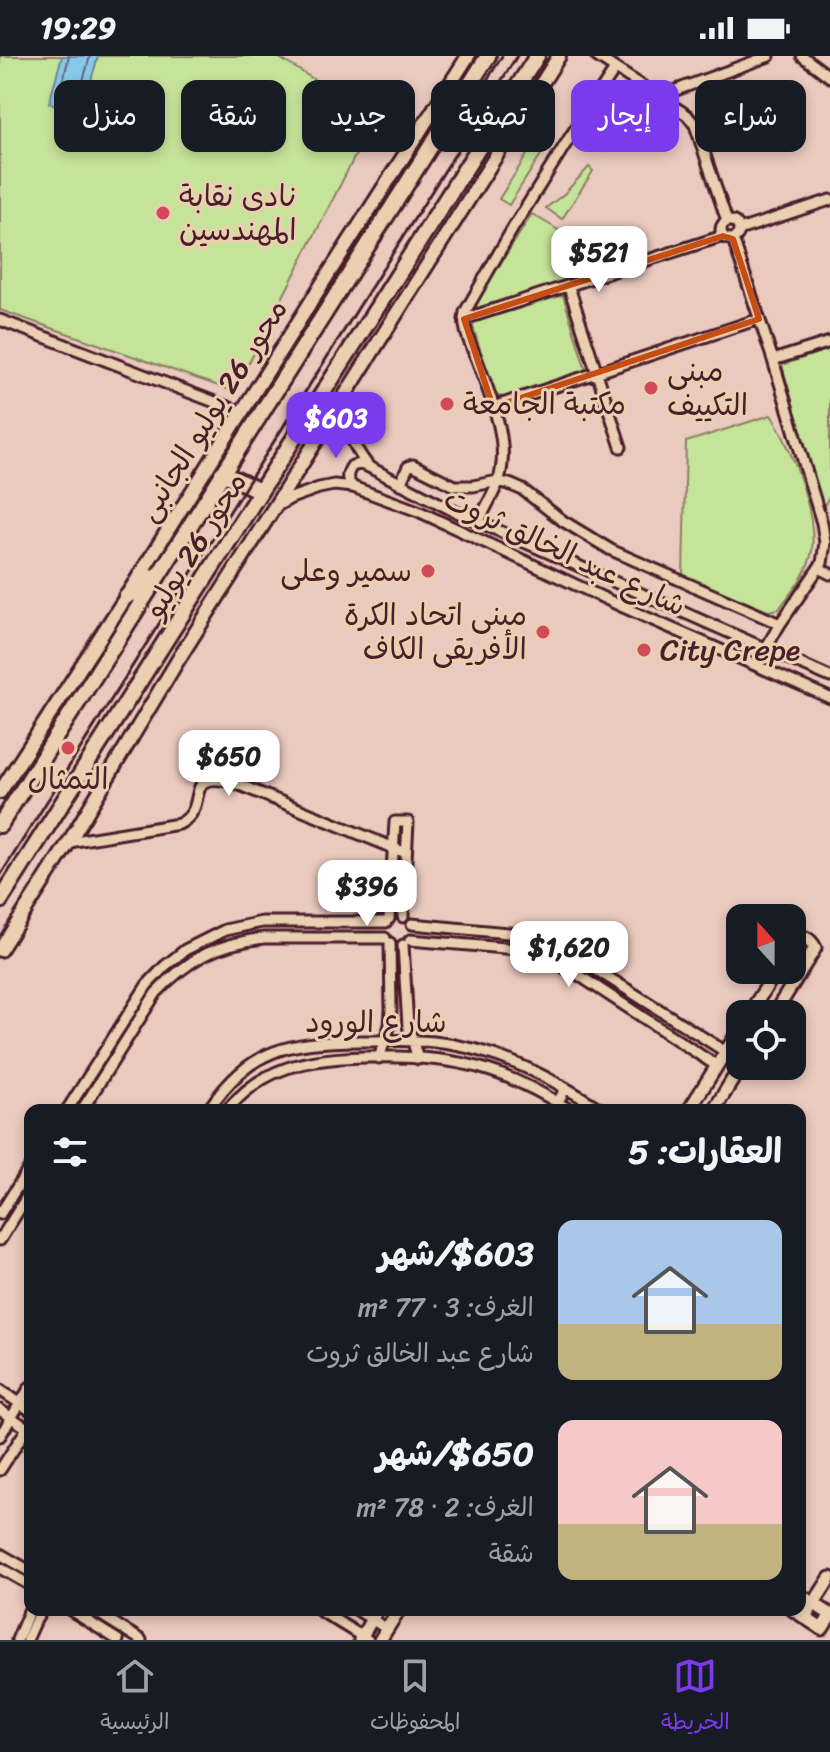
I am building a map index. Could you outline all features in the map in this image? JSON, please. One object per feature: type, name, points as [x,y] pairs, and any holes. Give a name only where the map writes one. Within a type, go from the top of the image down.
[{"type":"highway","name":"محور 26 يوليو","points":[[473,80],[488,56]]},
{"type":"highway","name":"محور 26 يوليو","points":[[521,80],[537,56]]},
{"type":"highway","name":"محور 26 يوليو","points":[[0,825],[431,145]]},
{"type":"highway","name":"محور 26 يوليو","points":[[0,901],[475,152]]},
{"type":"highway","points":[[222,473],[260,491]]},
{"type":"highway","points":[[126,597],[159,572]]},
{"type":"main road","name":"محور 26 يوليو الجانبى","points":[[453,80],[468,56]]},
{"type":"main road","points":[[545,80],[559,56]]},
{"type":"main road","name":"محور 26 يوليو الجانبى","points":[[0,792],[431,116]]},
{"type":"main road","points":[[0,950],[178,660],[500,152]]},
{"type":"street","points":[[596,56],[633,80]]},
{"type":"street","points":[[679,89],[769,56]]},
{"type":"street","points":[[802,56],[830,77]]},
{"type":"street","points":[[479,522],[498,481],[502,448],[499,427],[464,319],[513,228],[615,69]]},
{"type":"street","points":[[679,109],[695,125],[727,221]]},
{"type":"street","points":[[464,319],[732,235],[830,200]]},
{"type":"street","points":[[727,221],[721,233],[732,235]]},
{"type":"street","points":[[727,221],[739,227],[732,235]]},
{"type":"street","points":[[732,235],[822,523],[825,550],[819,568],[766,648]]},
{"type":"street","points":[[569,287],[621,447]]},
{"type":"street","points":[[493,407],[759,319]]},
{"type":"street","points":[[0,320],[241,412]]},
{"type":"street","points":[[773,360],[830,342]]},
{"type":"street","points":[[348,390],[346,421],[349,434],[360,457],[369,467]]},
{"type":"street","points":[[353,487],[347,473],[352,466],[360,464],[369,467]]},
{"type":"street","points":[[400,484],[408,467],[413,465],[449,485],[473,486],[498,481],[523,490],[563,521],[611,550],[780,624]]},
{"type":"street","name":"شارع عبد الخالق ثروت","points":[[369,467],[479,522],[830,677]]},
{"type":"street","name":"شارع عبد الخالق ثروت","points":[[275,507],[319,488],[334,485],[353,487],[418,511],[830,698]]},
{"type":"street","points":[[819,568],[830,574]]},
{"type":"street","points":[[69,842],[179,824],[194,812],[200,785],[212,779],[235,783],[406,853]]},
{"type":"street","points":[[388,921],[395,822],[408,822],[403,917]]},
{"type":"street","points":[[379,1058],[391,1010],[387,940],[383,930],[388,921],[393,917],[403,917],[412,924],[519,934],[562,949],[726,1052],[693,1104]]},
{"type":"street","points":[[71,1104],[147,985],[185,950],[225,930],[262,922],[388,921]]},
{"type":"street","points":[[412,924],[413,932],[407,942],[406,1011],[411,1041],[418,1059]]},
{"type":"street","points":[[208,937],[213,950]]},
{"type":"street","points":[[86,1104],[156,993],[171,977],[191,961],[229,943],[264,938],[387,940],[396,946],[407,942],[516,949],[548,959],[577,974],[717,1066]]},
{"type":"street","points":[[806,939],[815,948],[806,962]]},
{"type":"street","points":[[577,974],[584,962]]},
{"type":"street","name":"شارع الورود","points":[[212,1104],[239,1073],[279,1050],[316,1042],[385,1041],[445,1043],[480,1051],[522,1065],[593,1104]]},
{"type":"street","name":"شارع الورود","points":[[233,1104],[251,1087],[287,1068],[321,1060],[379,1058],[449,1061],[481,1068],[522,1084],[552,1104]]},
{"type":"street","points":[[718,1104],[732,1080]]},
{"type":"street","points":[[556,1104],[566,1088]]},
{"type":"street","points":[[574,1104],[579,1095]]},
{"type":"street","points":[[0,1214],[24,1176]]},
{"type":"street","points":[[0,1240],[24,1202]]},
{"type":"street","points":[[0,1390],[24,1406]]},
{"type":"street","points":[[0,1436],[24,1397]]},
{"type":"street","points":[[0,1410],[24,1424]]},
{"type":"street","points":[[0,1470],[24,1434]]},
{"type":"street","points":[[0,1554],[24,1568]]},
{"type":"street","points":[[0,1568],[24,1582]]},
{"type":"street","points":[[806,1615],[830,1578]]},
{"type":"street","points":[[805,1617],[822,1629],[830,1615],[806,1598]]},
{"type":"street","points":[[17,1640],[27,1616]]},
{"type":"street","points":[[27,1640],[38,1616]]},
{"type":"street","points":[[80,1616],[118,1640]]},
{"type":"street","points":[[103,1616],[141,1640]]},
{"type":"street","points":[[328,1616],[363,1639],[373,1616]]},
{"type":"street","points":[[375,1616],[384,1635]]},
{"type":"street","points":[[384,1635],[395,1616]]},
{"type":"highlighted area","points":[[723,236],[733,239],[759,319],[493,407],[464,319]]},
{"type":"green space","name":"نادى نقابة المهندسين","points":[[0,56],[276,56],[315,80],[302,80],[302,152],[357,152],[250,361],[230,390],[0,310]]},
{"type":"green space","points":[[529,152],[542,152],[509,205],[499,199]]},
{"type":"green space","points":[[589,167],[593,171],[562,219],[546,208],[564,194]]},
{"type":"green space","points":[[532,214],[601,256],[603,272],[473,314],[471,310]]},
{"type":"green space","points":[[563,295],[586,371],[508,398],[494,395],[472,323]]},
{"type":"green space","points":[[830,349],[830,496],[821,510],[782,365]]},
{"type":"green space","points":[[771,415],[803,486],[812,528],[812,547],[809,562],[796,586],[779,609],[768,611],[683,576],[686,442]]},
{"type":"water","points":[[62,56],[98,56],[91,80],[55,80]]},
{"type":"water","points":[[54,85],[54,104],[49,103]]},
{"type":"railway","points":[[487,80],[502,56]]},
{"type":"railway","points":[[0,876],[517,56]]},
{"type":"place","name":"نادى نقابة المهندسين","points":[[163,213]]},
{"type":"place","name":"مبنى التكييف","points":[[651,388]]},
{"type":"place","name":"مكتبة الجامعة","points":[[447,404]]},
{"type":"place","name":"سمير وعلى","points":[[428,571]]},
{"type":"place","name":"مبنى اتحاد الكرة الأفريقى الكاف","points":[[543,632]]},
{"type":"place","name":"City Crepe","points":[[644,650]]},
{"type":"place","name":"التمثال","points":[[68,748]]}]
